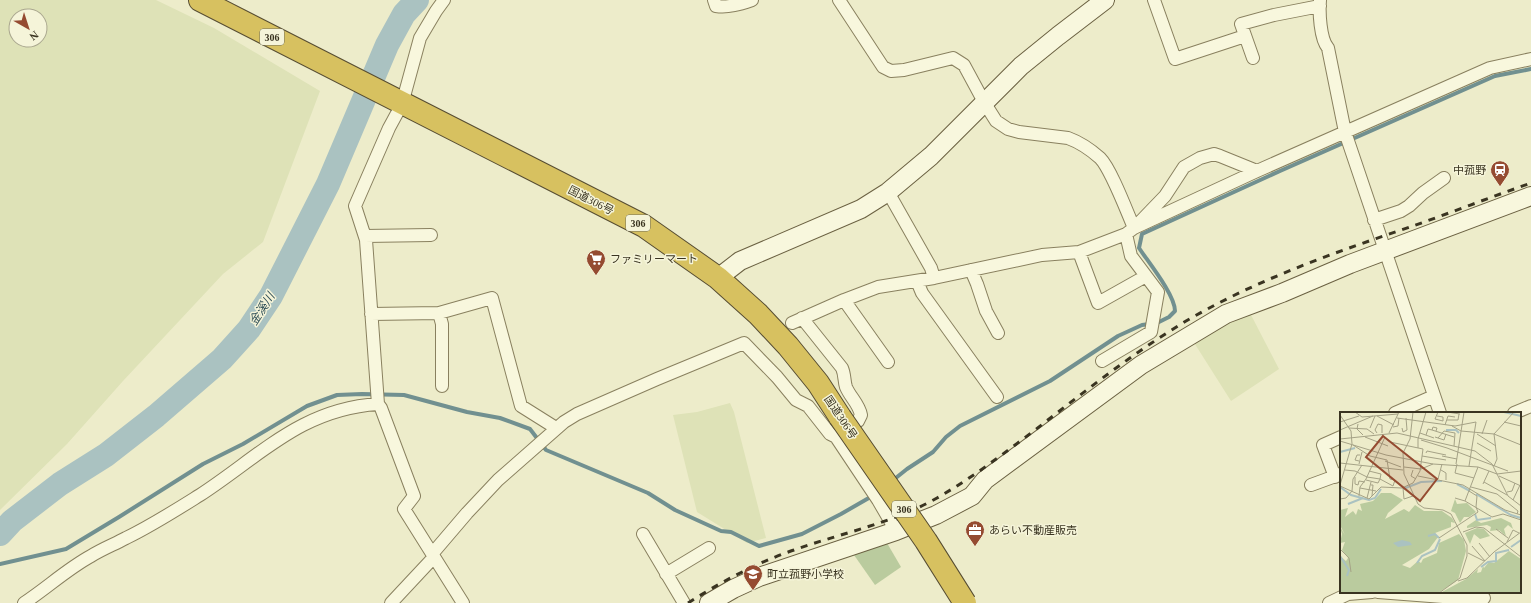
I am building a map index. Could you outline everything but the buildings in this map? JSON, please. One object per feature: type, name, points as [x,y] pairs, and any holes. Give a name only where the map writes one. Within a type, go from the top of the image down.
[{"type":"highway","name":"国道306号","points":[[200,0],[644,226],[718,278],[758,314],[788,346],[818,383],[838,427],[926,541],[966,603]]},
{"type":"street","points":[[444,0],[420,38],[395,99],[388,128],[355,206],[365,236],[377,402],[381,408],[414,496],[404,509],[463,603]]},
{"type":"street","points":[[714,0],[716,6],[721,7],[729,7],[752,0]]},
{"type":"street","points":[[839,0],[883,67],[891,71],[904,70],[953,58],[964,65],[996,121],[1008,130],[1068,138],[1076,141],[1101,159],[1114,184],[1130,231],[1131,256],[1158,292],[1151,332],[1102,361]]},
{"type":"street","points":[[1154,0],[1175,58],[1245,36]]},
{"type":"street","points":[[718,278],[740,261],[855,212],[888,192],[931,156],[1021,66],[1103,1]]},
{"type":"street","points":[[1253,58],[1241,24],[1320,3],[1325,44],[1328,48],[1345,133],[1440,412]]},
{"type":"street","points":[[391,603],[467,513],[488,491],[556,428],[577,414],[744,343],[777,377],[796,400],[808,406],[830,434],[838,427],[858,421],[861,415],[860,408],[846,387],[845,374],[842,368],[797,320],[844,300],[878,288],[934,278],[1042,255],[1058,255],[1079,252],[1130,231],[1257,171],[1490,68],[1531,59]]},
{"type":"street","points":[[1130,231],[1165,196],[1184,167],[1200,158],[1214,154],[1257,171]]},
{"type":"street","points":[[1374,220],[1401,211],[1444,178]]},
{"type":"street","points":[[888,192],[931,268],[934,278]]},
{"type":"street","points":[[709,603],[733,589],[759,577],[896,531],[936,515],[972,496],[985,480],[1142,365],[1220,318],[1350,264],[1531,196]]},
{"type":"street","points":[[365,236],[431,236]]},
{"type":"street","points":[[1079,252],[1098,303],[1146,276]]},
{"type":"street","points":[[971,270],[978,284],[986,311],[998,333]]},
{"type":"street","points":[[917,280],[922,293],[997,397]]},
{"type":"street","points":[[371,314],[439,313],[492,298],[521,406],[556,428]]},
{"type":"street","points":[[844,300],[888,362]]},
{"type":"street","points":[[439,313],[442,324],[442,386]]},
{"type":"street","points":[[1397,412],[1434,396]]},
{"type":"street","points":[[24,603],[66,571],[132,535],[201,494],[282,436],[316,418],[340,410],[377,402]]},
{"type":"street","points":[[1516,412],[1531,406]]},
{"type":"street","points":[[838,427],[870,488],[896,531]]},
{"type":"street","points":[[1311,485],[1338,476],[1323,444],[1340,436]]},
{"type":"street","points":[[642,534],[684,603]]},
{"type":"street","points":[[666,574],[709,548]]},
{"type":"street","points":[[1330,603],[1348,594],[1360,593]]},
{"type":"street","points":[[1391,593],[1456,598],[1484,598]]},
{"type":"green space","points":[[0,0],[156,0],[214,28],[320,91],[263,242],[223,274],[123,381],[67,444],[0,510]]},
{"type":"green space","points":[[1250,313],[1279,369],[1231,401],[1193,341]]},
{"type":"green space","points":[[730,403],[734,412],[766,538],[747,543],[697,512],[673,415],[697,412]]},
{"type":"green space","points":[[887,543],[901,567],[875,585],[854,555]]},
{"type":"waterway","name":"金溪川","points":[[0,534],[12,521],[60,484],[106,455],[156,416],[222,359],[249,329],[271,296],[328,184],[387,45],[404,14],[417,0]]},
{"type":"waterway","points":[[892,481],[933,452],[946,437],[960,426],[1050,381],[1118,336],[1142,325],[1157,323],[1169,317],[1175,311],[1174,304],[1155,270],[1139,248],[1142,234],[1495,76],[1531,69]]},
{"type":"waterway","points":[[0,564],[66,549],[203,464],[243,444],[307,406],[337,395],[404,395],[467,412],[500,418],[530,429],[546,450],[648,493],[675,510],[721,531],[731,532],[759,546],[802,534],[874,495]]},
{"type":"railway","points":[[688,603],[726,580],[780,555],[885,521],[920,507],[937,498],[987,466],[1147,346],[1166,333],[1213,306],[1295,268],[1531,183]]},
{"type":"place","name":"中菰野","points":[[1500,187]]},
{"type":"place","name":"ファミリーマート","points":[[596,276]]},
{"type":"place","name":"あらい不動産販売","points":[[975,547]]},
{"type":"place","name":"町立菰野小学校","points":[[753,591]]}]
